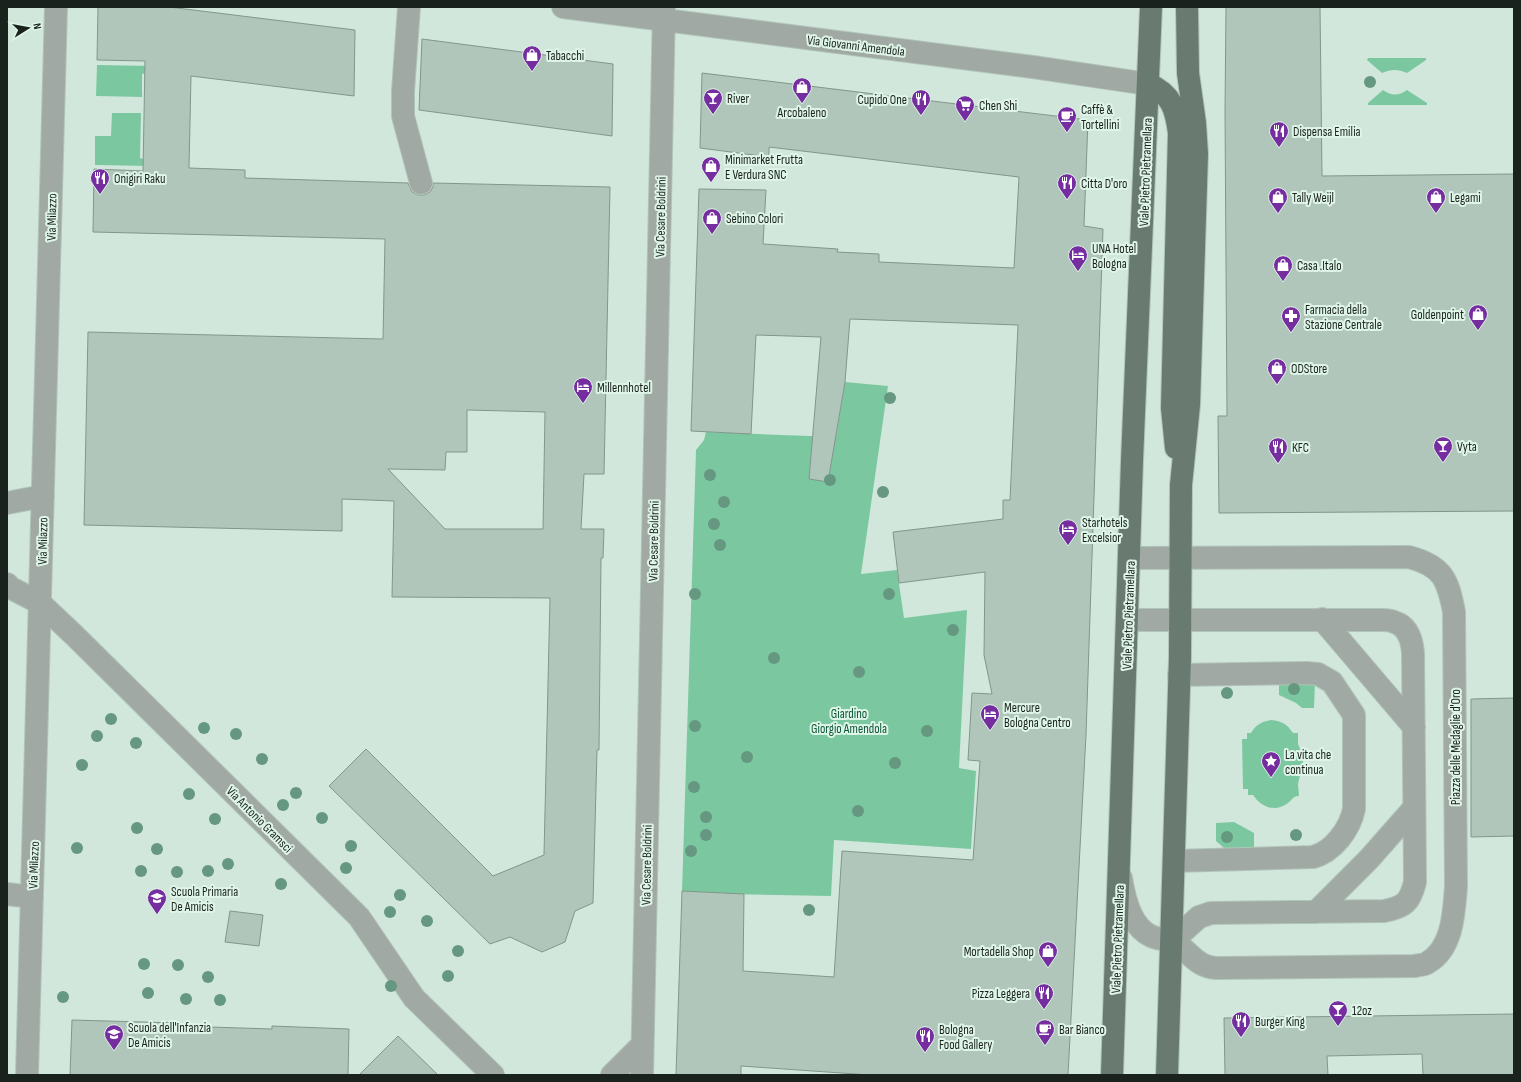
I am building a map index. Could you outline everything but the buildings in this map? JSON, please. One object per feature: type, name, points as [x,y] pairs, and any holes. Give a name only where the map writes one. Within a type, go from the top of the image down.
[{"type":"main road","name":"Viale Pietro Pietramellara","points":[[1112,1075],[1133,437],[1151,7]]},
{"type":"main road","points":[[1167,1075],[1179,675],[1181,485],[1189,405],[1197,154],[1195,123],[1188,73],[1187,7]]},
{"type":"main road","points":[[1148,84],[1162,92],[1170,100],[1175,110],[1179,133],[1172,408],[1181,485]]},
{"type":"street","name":"Via Milazzo","points":[[27,1075],[56,7]]},
{"type":"street","points":[[408,7],[403,116],[421,183]]},
{"type":"street","name":"Via Giovanni Amendola","points":[[563,7],[664,14],[1148,84]]},
{"type":"street","name":"Via Cesare Boldrini","points":[[642,1075],[664,14]]},
{"type":"street","points":[[7,503],[43,496]]},
{"type":"street","name":"Piazza delle Medaglie d'Oro","points":[[1119,864],[1125,897],[1137,924],[1150,936],[1171,940],[1203,966],[1211,968],[1415,966],[1427,963],[1435,957],[1443,948],[1451,928],[1456,886],[1454,612],[1447,585],[1441,574],[1424,561],[1409,557],[1130,558]]},
{"type":"street","name":"Via Antonio Gramsci","points":[[7,584],[11,588],[40,603],[74,634],[359,917],[414,998],[493,1075]]},
{"type":"street","points":[[1322,619],[1414,727]]},
{"type":"street","points":[[1128,620],[1382,620],[1395,622],[1406,630],[1412,641],[1415,882],[1411,895],[1404,905],[1394,910],[1384,911],[1211,913],[1199,917],[1179,935],[1171,940]]},
{"type":"street","points":[[1174,861],[1318,856],[1333,845],[1348,827],[1352,820],[1354,809],[1354,714],[1332,682],[1318,674],[1307,673],[1179,675]]},
{"type":"street","points":[[1316,912],[1369,859],[1414,808]]},
{"type":"street","points":[[7,894],[32,897]]},
{"type":"street","points":[[612,1075],[642,1045]]},
{"type":"green space","points":[[1368,58],[1426,58],[1426,60],[1407,73],[1394,70],[1382,73],[1367,60]]},
{"type":"green space","points":[[97,65],[153,66],[153,72],[142,74],[142,97],[96,96]]},
{"type":"green space","points":[[1383,90],[1395,94],[1407,90],[1427,103],[1427,105],[1368,105],[1368,103]]},
{"type":"green space","points":[[112,113],[141,113],[140,158],[150,161],[150,166],[95,165],[95,136],[111,136]]},
{"type":"green space","name":"Giardino Giorgio Amendola","points":[[845,382],[888,386],[861,574],[897,570],[904,618],[967,610],[959,768],[976,771],[971,849],[834,840],[831,896],[728,894],[682,891],[696,450],[704,440],[706,432],[836,437]]},
{"type":"green space","points":[[1279,680],[1315,682],[1314,708],[1302,708],[1296,703],[1279,695]]},
{"type":"green space","points":[[1271,720],[1281,722],[1289,727],[1293,733],[1298,733],[1298,744],[1303,762],[1298,784],[1299,796],[1294,797],[1288,803],[1278,808],[1269,807],[1260,803],[1253,795],[1248,795],[1248,789],[1243,789],[1242,739],[1247,739],[1247,733],[1251,733],[1255,727]]},
{"type":"green space","points":[[1234,822],[1254,833],[1254,849],[1225,849],[1216,841],[1216,823]]},
{"type":"place","name":"Tabacchi","points":[[532,72]]},
{"type":"place","name":"Arcobaleno","points":[[802,104]]},
{"type":"place","name":"River","points":[[713,115]]},
{"type":"place","name":"Cupido One","points":[[921,116]]},
{"type":"place","name":"Chen Shi","points":[[965,122]]},
{"type":"place","name":"Caffè & Tortellini","points":[[1067,133]]},
{"type":"place","name":"Dispensa Emilia","points":[[1279,148]]},
{"type":"place","name":"Minimarket Frutta E Verdura SNC","points":[[711,183]]},
{"type":"place","name":"Onigiri Raku","points":[[100,195]]},
{"type":"place","name":"Citta D'oro","points":[[1067,200]]},
{"type":"place","name":"Tally Weijl","points":[[1278,214]]},
{"type":"place","name":"Legami","points":[[1436,214]]},
{"type":"place","name":"Sebino Colori","points":[[712,235]]},
{"type":"place","name":"UNA Hotel Bologna","points":[[1078,272]]},
{"type":"place","name":"Casa .Italo","points":[[1283,282]]},
{"type":"place","name":"Goldenpoint","points":[[1478,331]]},
{"type":"place","name":"Farmacia della Stazione Centrale","points":[[1291,333]]},
{"type":"place","name":"ODStore","points":[[1277,385]]},
{"type":"place","name":"Millennhotel","points":[[583,404]]},
{"type":"place","name":"Vyta","points":[[1443,463]]},
{"type":"place","name":"KFC","points":[[1278,464]]},
{"type":"place","name":"Starhotels Excelsior","points":[[1068,546]]},
{"type":"place","name":"Mercure Bologna Centro","points":[[990,731]]},
{"type":"place","name":"La vita che continua","points":[[1271,778]]},
{"type":"place","name":"Scuola Primaria De Amicis","points":[[157,915]]},
{"type":"place","name":"Mortadella Shop","points":[[1048,968]]},
{"type":"place","name":"Pizza Leggera","points":[[1044,1010]]},
{"type":"place","name":"12oz","points":[[1338,1027]]},
{"type":"place","name":"Burger King","points":[[1241,1038]]},
{"type":"place","name":"Bar Bianco","points":[[1045,1046]]},
{"type":"place","name":"Scuola dell'Infanzia De Amicis","points":[[114,1051]]},
{"type":"place","name":"Bologna Food Gallery","points":[[925,1053]]}]
